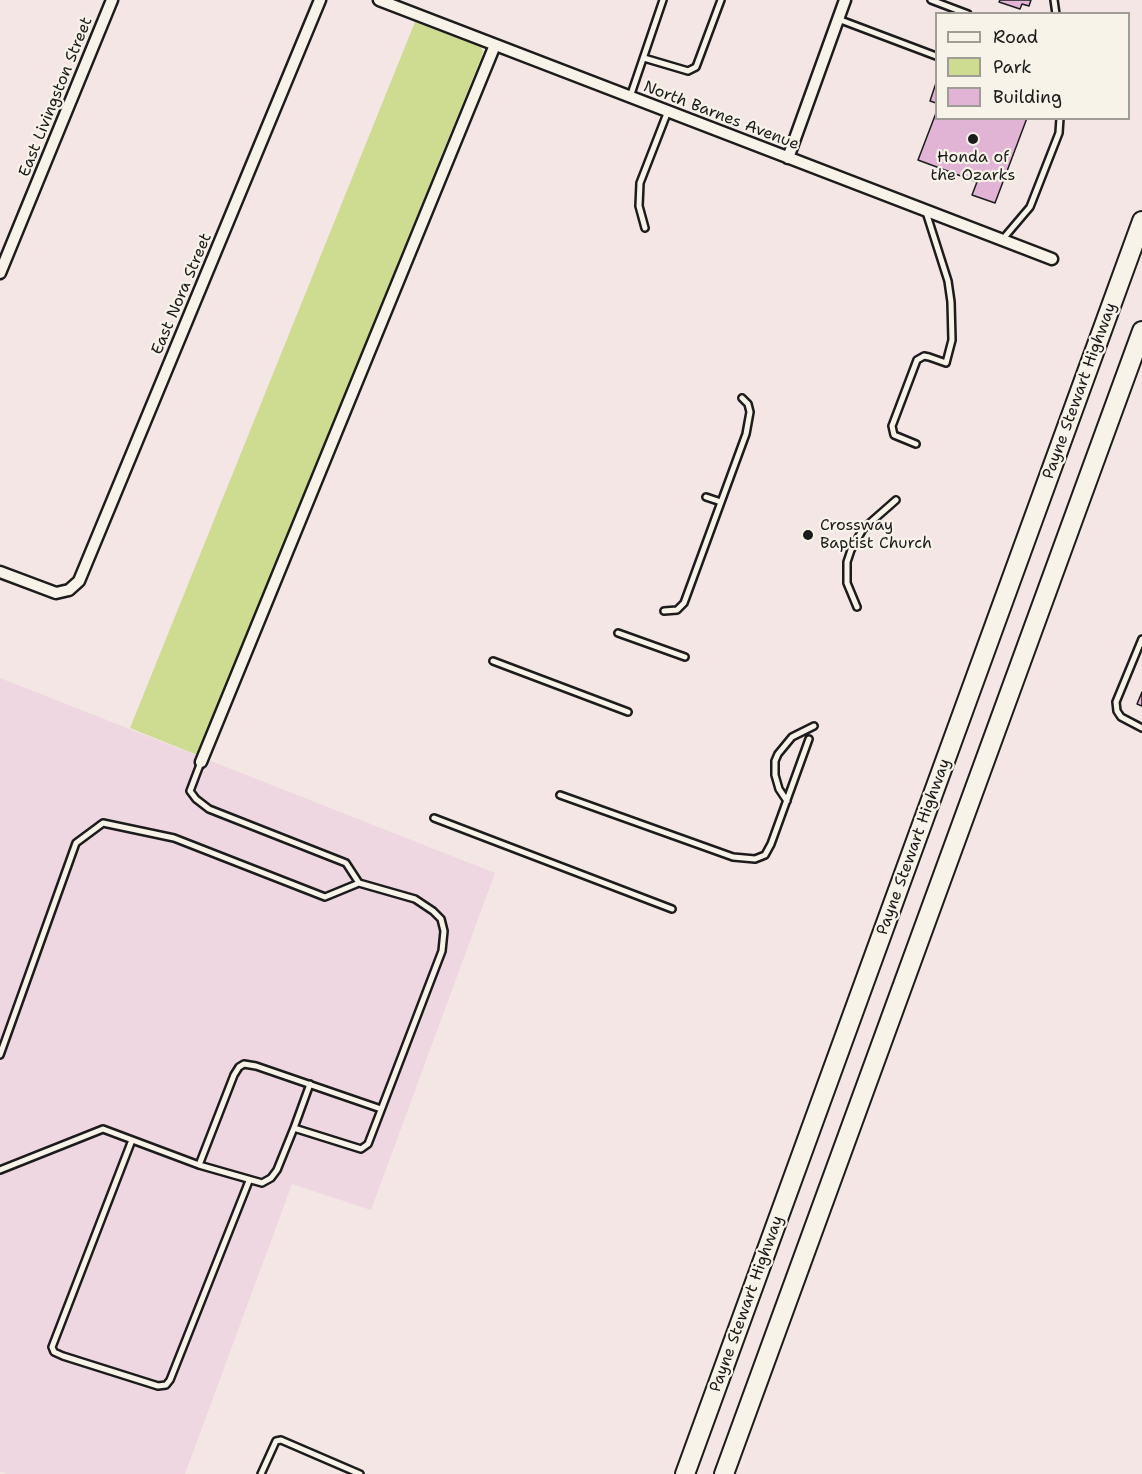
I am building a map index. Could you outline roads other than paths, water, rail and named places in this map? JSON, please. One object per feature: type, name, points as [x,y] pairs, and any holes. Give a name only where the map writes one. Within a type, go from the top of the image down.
[{"type":"highway","name":"Payne Stewart Highway","points":[[685,1474],[1142,221]]},
{"type":"highway","points":[[724,1474],[1142,331]]},
{"type":"street","name":"East Livingston Street","points":[[0,273],[112,0]]},
{"type":"street","name":"East Nora Street","points":[[0,572],[52,592],[63,592],[79,581],[320,0]]},
{"type":"street","name":"North Barnes Avenue","points":[[379,0],[1052,259]]},
{"type":"street","points":[[788,158],[845,0]]},
{"type":"street","points":[[201,762],[495,45]]},
{"type":"lane","points":[[630,97],[663,0]]},
{"type":"lane","points":[[644,58],[687,70],[696,67],[721,0]]},
{"type":"lane","points":[[931,0],[963,12]]},
{"type":"lane","points":[[838,19],[935,56]]},
{"type":"lane","points":[[645,228],[639,206],[640,183],[668,111]]},
{"type":"lane","points":[[1002,240],[1030,207],[1059,133],[1060,120]]},
{"type":"lane","points":[[916,444],[892,433],[892,426],[915,363],[920,358],[928,357],[946,363],[952,340],[950,291],[925,210]]},
{"type":"lane","points":[[664,611],[677,610],[684,603],[721,502],[749,422],[748,404],[742,398]]},
{"type":"lane","points":[[706,497],[721,502]]},
{"type":"lane","points":[[857,608],[847,583],[847,562],[851,550],[863,529],[896,500]]},
{"type":"lane","points":[[618,633],[685,657]]},
{"type":"lane","points":[[1142,639],[1116,702],[1120,717],[1142,728]]},
{"type":"lane","points":[[493,662],[628,712]]},
{"type":"lane","points":[[787,801],[779,789],[775,775],[775,761],[792,737],[814,726]]},
{"type":"lane","points":[[560,795],[733,857],[747,859],[761,857],[768,851],[809,739]]},
{"type":"lane","points":[[201,762],[190,791],[196,800],[209,809],[346,863],[359,883]]},
{"type":"lane","points":[[434,818],[672,909]]},
{"type":"lane","points":[[0,1055],[76,843],[103,823],[174,838],[326,897],[359,883],[415,899],[441,920],[444,931],[442,951],[368,1144],[361,1149],[294,1128]]},
{"type":"lane","points":[[199,1165],[234,1075],[238,1067],[244,1064],[256,1066],[381,1109]]},
{"type":"lane","points":[[0,1170],[103,1129],[199,1165],[262,1183],[271,1178],[277,1170],[310,1084]]},
{"type":"lane","points":[[132,1140],[52,1347],[54,1353],[158,1386],[166,1385],[170,1380],[249,1180]]},
{"type":"lane","points":[[261,1474],[276,1441],[281,1440],[360,1474]]},
{"type":"place","name":"Honda of the Ozarks","points":[[973,139]]},
{"type":"place","name":"Crossway Baptist Church","points":[[808,535]]}]
